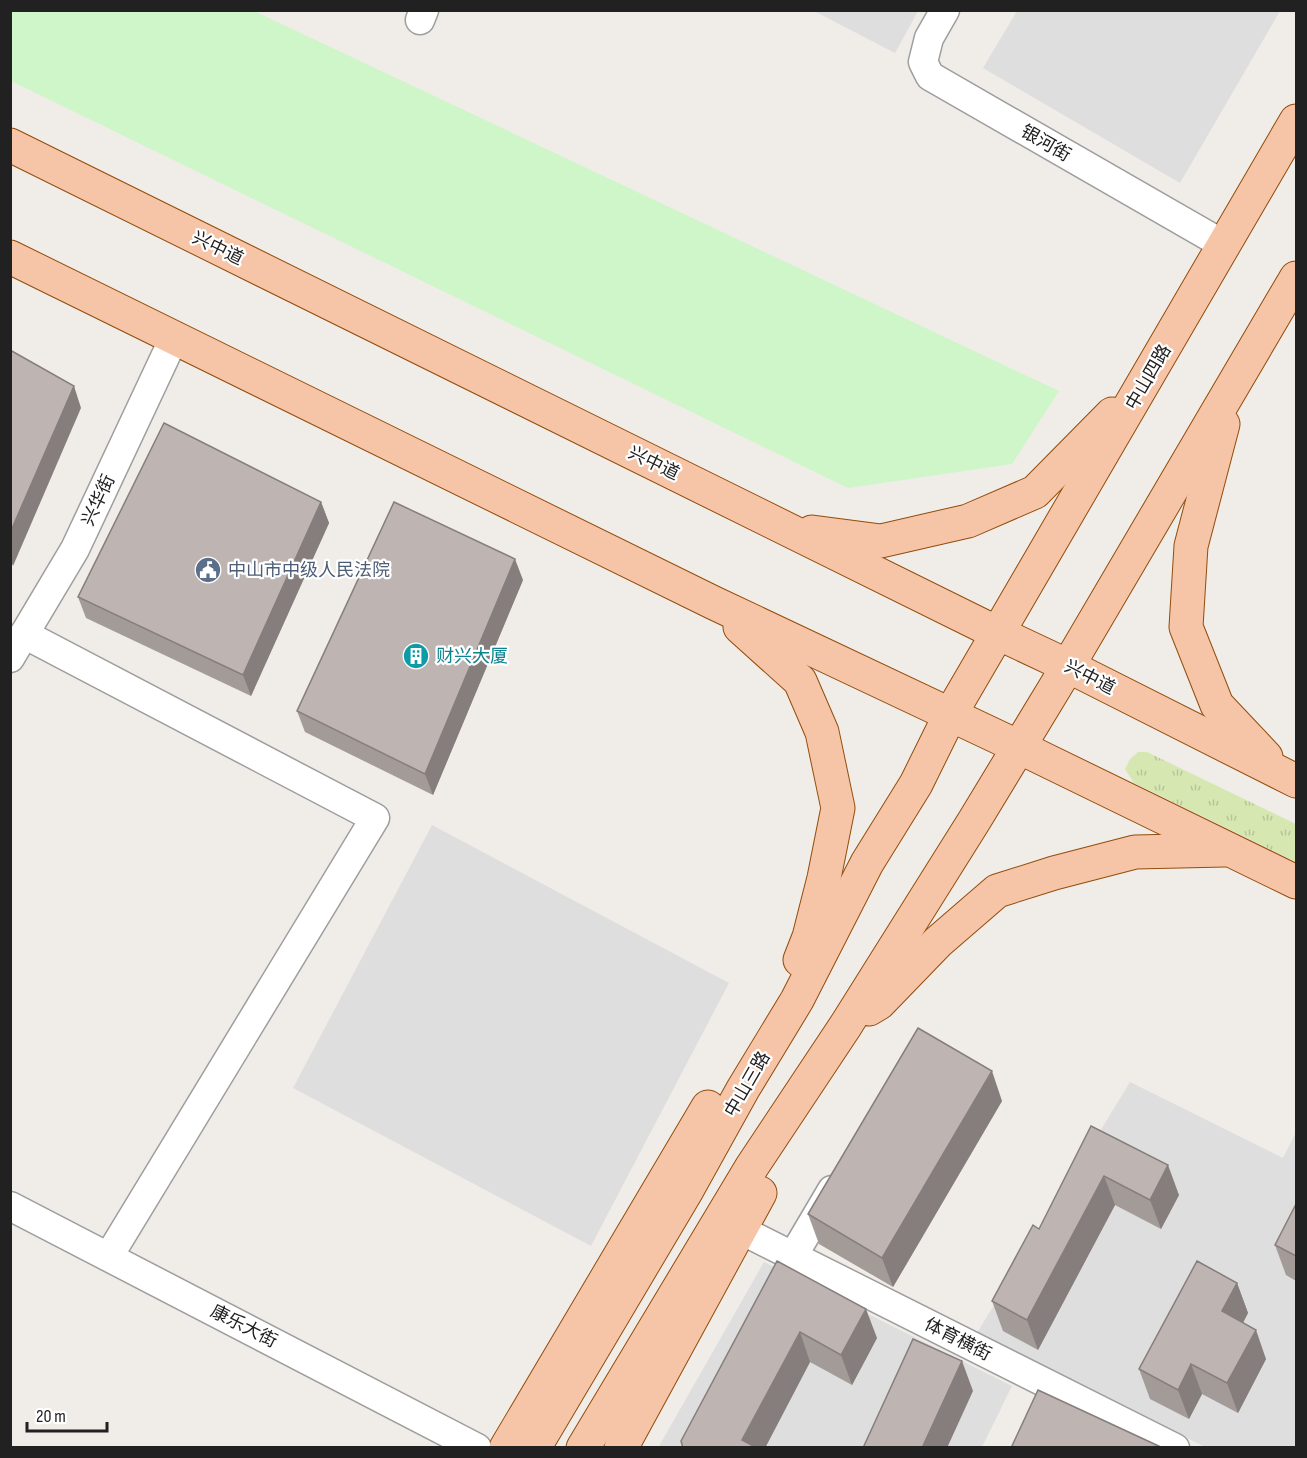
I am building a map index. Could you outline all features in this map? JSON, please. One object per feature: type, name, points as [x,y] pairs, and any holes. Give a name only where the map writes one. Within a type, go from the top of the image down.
[{"type":"main road","name":"中山四路","points":[[950,715],[1296,121]]},
{"type":"main road","name":"兴中道","points":[[10,146],[1289,777]]},
{"type":"main road","points":[[10,257],[714,603],[1019,747],[1296,882]]},
{"type":"main road","points":[[583,1448],[751,1168],[846,1025],[974,821],[1296,278]]},
{"type":"main road","points":[[786,528],[881,541],[968,521],[1035,492],[1145,381]]},
{"type":"main road","points":[[1234,384],[1191,546],[1186,627],[1217,705],[1289,777]]},
{"type":"main road","points":[[714,603],[800,681],[822,732],[838,808],[824,878],[791,1002]]},
{"type":"main road","name":"中山三路","points":[[534,1448],[687,1190],[867,863],[916,784],[950,715]]},
{"type":"main road","points":[[621,1448],[741,1230],[846,1025],[879,1003],[939,942],[997,891],[1054,873],[1135,852],[1229,850]]},
{"type":"main road","name":"中山三路","points":[[506,1448],[720,1089],[791,1002]]},
{"type":"street","name":"银河街","points":[[945,10],[929,38],[923,62],[930,76],[1224,245]]},
{"type":"street","name":"兴华街","points":[[17,646],[75,549],[174,338]]},
{"type":"street","points":[[17,646],[375,818],[109,1256]]},
{"type":"street","points":[[793,1256],[848,1163]]},
{"type":"street","name":"康乐大街","points":[[10,1206],[477,1448]]},
{"type":"street","name":"体育横街","points":[[741,1230],[1175,1448]]},
{"type":"shaded area","points":[[918,10],[895,53],[814,11]]},
{"type":"shaded area","points":[[1017,11],[1280,11],[1180,183],[983,68]]},
{"type":"shaded area","points":[[432,825],[729,983],[591,1246],[293,1088]]},
{"type":"shaded area","points":[[1130,1082],[1283,1158],[1296,1132],[1296,1447],[1205,1447],[977,1333]]},
{"type":"shaded area","points":[[764,1262],[1012,1386],[982,1447],[658,1448]]},
{"type":"green space","points":[[10,11],[254,11],[1059,391],[1012,464],[848,488],[11,81]]},
{"type":"green space","points":[[1138,752],[1147,752],[1296,824],[1296,862],[1134,783],[1125,769],[1130,759]]},
{"type":"building","points":[[10,350],[74,386],[10,533]]},
{"type":"building","name":"中山市中级人民法院","points":[[164,423],[321,502],[243,675],[78,597]]},
{"type":"building","name":"财兴大厦","points":[[394,502],[515,559],[425,774],[297,711]]},
{"type":"building","points":[[918,1028],[992,1071],[882,1258],[808,1214]]},
{"type":"building","points":[[1091,1126],[1168,1165],[1150,1200],[1104,1176],[1027,1320],[992,1301],[1033,1225],[1039,1229]]},
{"type":"building","points":[[1296,1204],[1296,1256],[1275,1245]]},
{"type":"building","points":[[777,1261],[866,1309],[841,1355],[800,1332],[742,1440],[757,1448],[683,1448],[681,1441]]},
{"type":"building","points":[[1197,1261],[1237,1283],[1222,1311],[1256,1330],[1227,1383],[1191,1364],[1178,1390],[1139,1369]]},
{"type":"building","points":[[913,1339],[962,1361],[922,1448],[863,1448]]},
{"type":"building","points":[[1038,1390],[1163,1448],[1011,1448]]},
{"type":"place","name":"中山市中级人民法院","points":[[208,570]]},
{"type":"place","name":"财兴大厦","points":[[416,656]]}]
